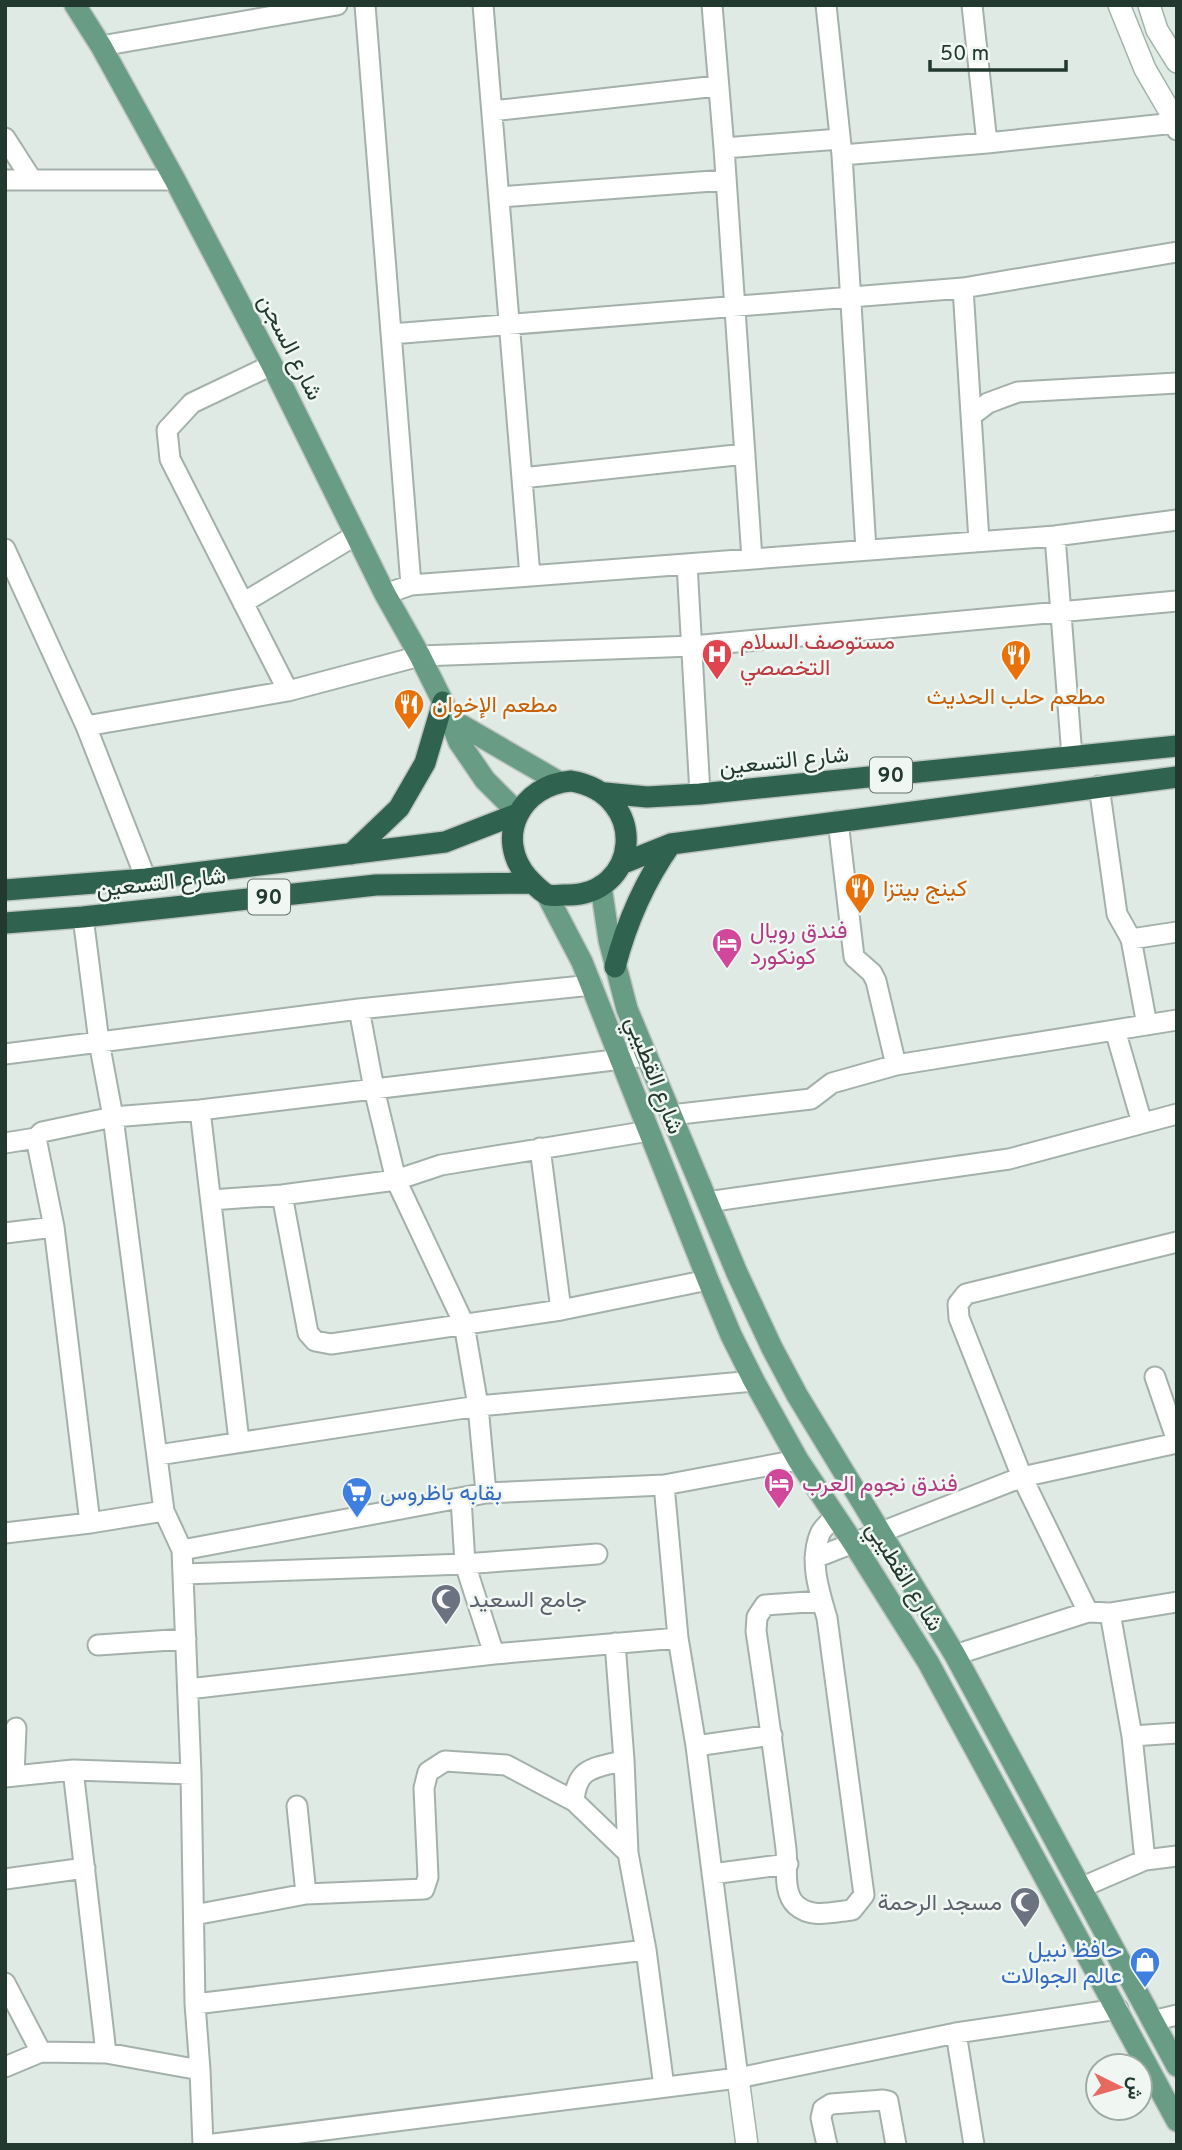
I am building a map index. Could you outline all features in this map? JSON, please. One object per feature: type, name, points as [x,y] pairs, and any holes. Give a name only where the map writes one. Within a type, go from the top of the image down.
[{"type":"highway","points":[[351,854],[400,808],[425,764],[446,710]]},
{"type":"highway","name":"شارع التسعين","points":[[605,793],[647,797],[700,794],[1177,746]]},
{"type":"highway","name":"90","points":[[621,864],[671,844],[1177,777]]},
{"type":"highway","points":[[559,782],[583,783],[605,793],[618,808],[626,826],[627,845],[621,864],[609,881],[579,896],[540,889],[520,869],[513,852],[512,833],[517,814],[535,793],[559,782]]},
{"type":"highway","name":"شارع التسعين","points":[[5,890],[146,879],[445,842],[517,814]]},
{"type":"highway","points":[[615,967],[622,940],[642,889],[671,844]]},
{"type":"highway","name":"شارع التسعين","points":[[5,923],[376,885],[540,889]]},
{"type":"main road","name":"شارع السجن","points":[[75,5],[101,46],[175,180],[272,365],[385,594],[420,656],[459,742],[485,779],[517,814]]},
{"type":"main road","points":[[1119,5],[1145,69],[1176,125]]},
{"type":"main road","points":[[1149,5],[1157,30],[1177,62]]},
{"type":"main road","points":[[446,710],[559,782]]},
{"type":"main road","name":"شارع القطيبي","points":[[601,886],[609,940],[627,1009],[707,1202],[778,1360],[955,1655],[1177,2066]]},
{"type":"main road","name":"شارع القطيبي","points":[[540,889],[572,939],[708,1280],[754,1381],[798,1460],[928,1662],[1177,2121]]},
{"type":"main road","points":[[738,2078],[747,2145]]},
{"type":"street","points":[[101,46],[287,10],[337,5]]},
{"type":"street","points":[[365,5],[411,585]]},
{"type":"street","points":[[483,5],[530,576]]},
{"type":"street","points":[[712,5],[752,559]]},
{"type":"street","points":[[826,5],[841,147],[866,550]]},
{"type":"street","points":[[972,5],[987,143]]},
{"type":"street","points":[[492,111],[717,86]]},
{"type":"street","points":[[724,148],[987,143],[1176,125]]},
{"type":"street","points":[[5,138],[32,180]]},
{"type":"street","points":[[5,180],[175,180]]},
{"type":"street","points":[[500,197],[726,180]]},
{"type":"street","points":[[391,334],[963,288],[1177,252]]},
{"type":"street","points":[[963,288],[979,541]]},
{"type":"street","points":[[272,365],[192,403],[167,430],[170,459],[288,691]]},
{"type":"street","points":[[971,416],[988,403],[1018,392],[1177,383]]},
{"type":"street","points":[[522,478],[745,454]]},
{"type":"street","points":[[385,594],[411,585],[1055,536],[1177,520]]},
{"type":"street","points":[[243,603],[356,535]]},
{"type":"street","points":[[1055,536],[1072,757]]},
{"type":"street","points":[[5,549],[86,726],[146,879]]},
{"type":"street","points":[[687,564],[700,794]]},
{"type":"street","points":[[86,726],[288,691],[420,656],[693,646],[1177,601]]},
{"type":"street","points":[[1099,786],[1117,914],[1131,939],[1147,1025]]},
{"type":"street","points":[[838,821],[854,957],[872,973],[876,981],[896,1065]]},
{"type":"street","points":[[83,917],[99,1042],[113,1117],[164,1511],[182,1549],[191,1774],[195,2004],[205,2145],[275,2141],[738,2078],[956,2033],[1118,2010]]},
{"type":"street","points":[[1131,939],[1177,932]]},
{"type":"street","points":[[5,1054],[359,1010],[592,985]]},
{"type":"street","points":[[359,1010],[374,1089],[396,1180],[464,1324],[478,1406],[486,1493]]},
{"type":"street","points":[[671,1115],[811,1099],[832,1083],[896,1065],[1177,1020]]},
{"type":"street","points":[[1115,1030],[1142,1124]]},
{"type":"street","points":[[5,1143],[36,1138],[42,1132],[113,1117],[200,1110],[647,1056]]},
{"type":"street","points":[[200,1110],[239,1441]]},
{"type":"street","points":[[707,1202],[1009,1159],[1177,1114]]},
{"type":"street","points":[[211,1200],[282,1195],[396,1180],[441,1165],[649,1131]]},
{"type":"street","points":[[36,1138],[54,1227],[90,1523]]},
{"type":"street","points":[[540,1148],[561,1310]]},
{"type":"street","points":[[282,1195],[308,1333],[315,1341],[331,1344],[561,1310],[708,1280]]},
{"type":"street","points":[[5,1233],[54,1227]]},
{"type":"street","points":[[1088,1612],[1023,1477],[959,1318],[957,1304],[966,1294],[1177,1242]]},
{"type":"street","points":[[815,1558],[1023,1477],[1177,1442],[1155,1377]]},
{"type":"street","points":[[158,1455],[478,1406],[754,1381]]},
{"type":"street","points":[[182,1549],[486,1493],[664,1485],[798,1460]]},
{"type":"street","points":[[664,1485],[677,1638],[696,1746],[738,2078]]},
{"type":"street","points":[[461,1498],[465,1564],[494,1654]]},
{"type":"street","points":[[5,1533],[164,1511]]},
{"type":"street","points":[[822,1601],[765,1605],[757,1616],[756,1631],[788,1864],[788,1895],[796,1905],[810,1914],[852,1910],[864,1895],[828,1631],[815,1558],[820,1532],[835,1517]]},
{"type":"street","points":[[184,1574],[465,1564],[597,1554]]},
{"type":"street","points":[[955,1655],[1088,1612],[1110,1613],[1177,1602]]},
{"type":"street","points":[[1110,1613],[1132,1736],[1145,1860]]},
{"type":"street","points":[[188,1689],[494,1654],[677,1638]]},
{"type":"street","points":[[98,1645],[186,1639]]},
{"type":"street","points":[[615,1643],[628,1853],[646,1950],[664,2087]]},
{"type":"street","points":[[16,1728],[10,1776],[73,1770],[191,1774]]},
{"type":"street","points":[[1132,1736],[1177,1732]]},
{"type":"street","points":[[696,1746],[772,1735]]},
{"type":"street","points":[[574,1801],[575,1786],[584,1772],[624,1760]]},
{"type":"street","points":[[194,1915],[306,1894],[424,1889],[428,1877],[424,1788],[428,1772],[444,1761],[506,1765],[574,1801],[628,1853]]},
{"type":"street","points":[[73,1770],[106,2053]]},
{"type":"street","points":[[297,1806],[306,1894]]},
{"type":"street","points":[[1080,1888],[1145,1860],[1177,1856]]},
{"type":"street","points":[[712,1874],[788,1864]]},
{"type":"street","points":[[5,1879],[85,1868]]},
{"type":"street","points":[[195,2004],[646,1950]]},
{"type":"street","points":[[5,1983],[41,2052]]},
{"type":"street","points":[[1152,2021],[1177,2015]]},
{"type":"street","points":[[956,2033],[974,2145]]},
{"type":"street","points":[[5,2067],[41,2052],[106,2053],[201,2070]]},
{"type":"street","points":[[827,2145],[821,2118],[823,2109],[831,2104],[883,2100],[888,2101],[891,2107],[896,2145]]},
{"type":"place","name":"مستوصف السلام التخصصي","points":[[717,681]]},
{"type":"place","name":"مطعم حلب الحديث","points":[[1016,682]]},
{"type":"place","name":"مطعم الإخوان","points":[[409,731]]},
{"type":"place","name":"كينج بيتزا","points":[[860,915]]},
{"type":"place","name":"فندق رويال كونكورد","points":[[727,970]]},
{"type":"place","name":"فندق نجوم العرب","points":[[779,1510]]},
{"type":"place","name":"بقابه باظروس","points":[[357,1519]]},
{"type":"place","name":"جامع السعيد","points":[[446,1626]]},
{"type":"place","name":"مسجد الرحمة","points":[[1025,1929]]},
{"type":"place","name":"حافظ نبيل عالم الجوالات","points":[[1145,1989]]}]
